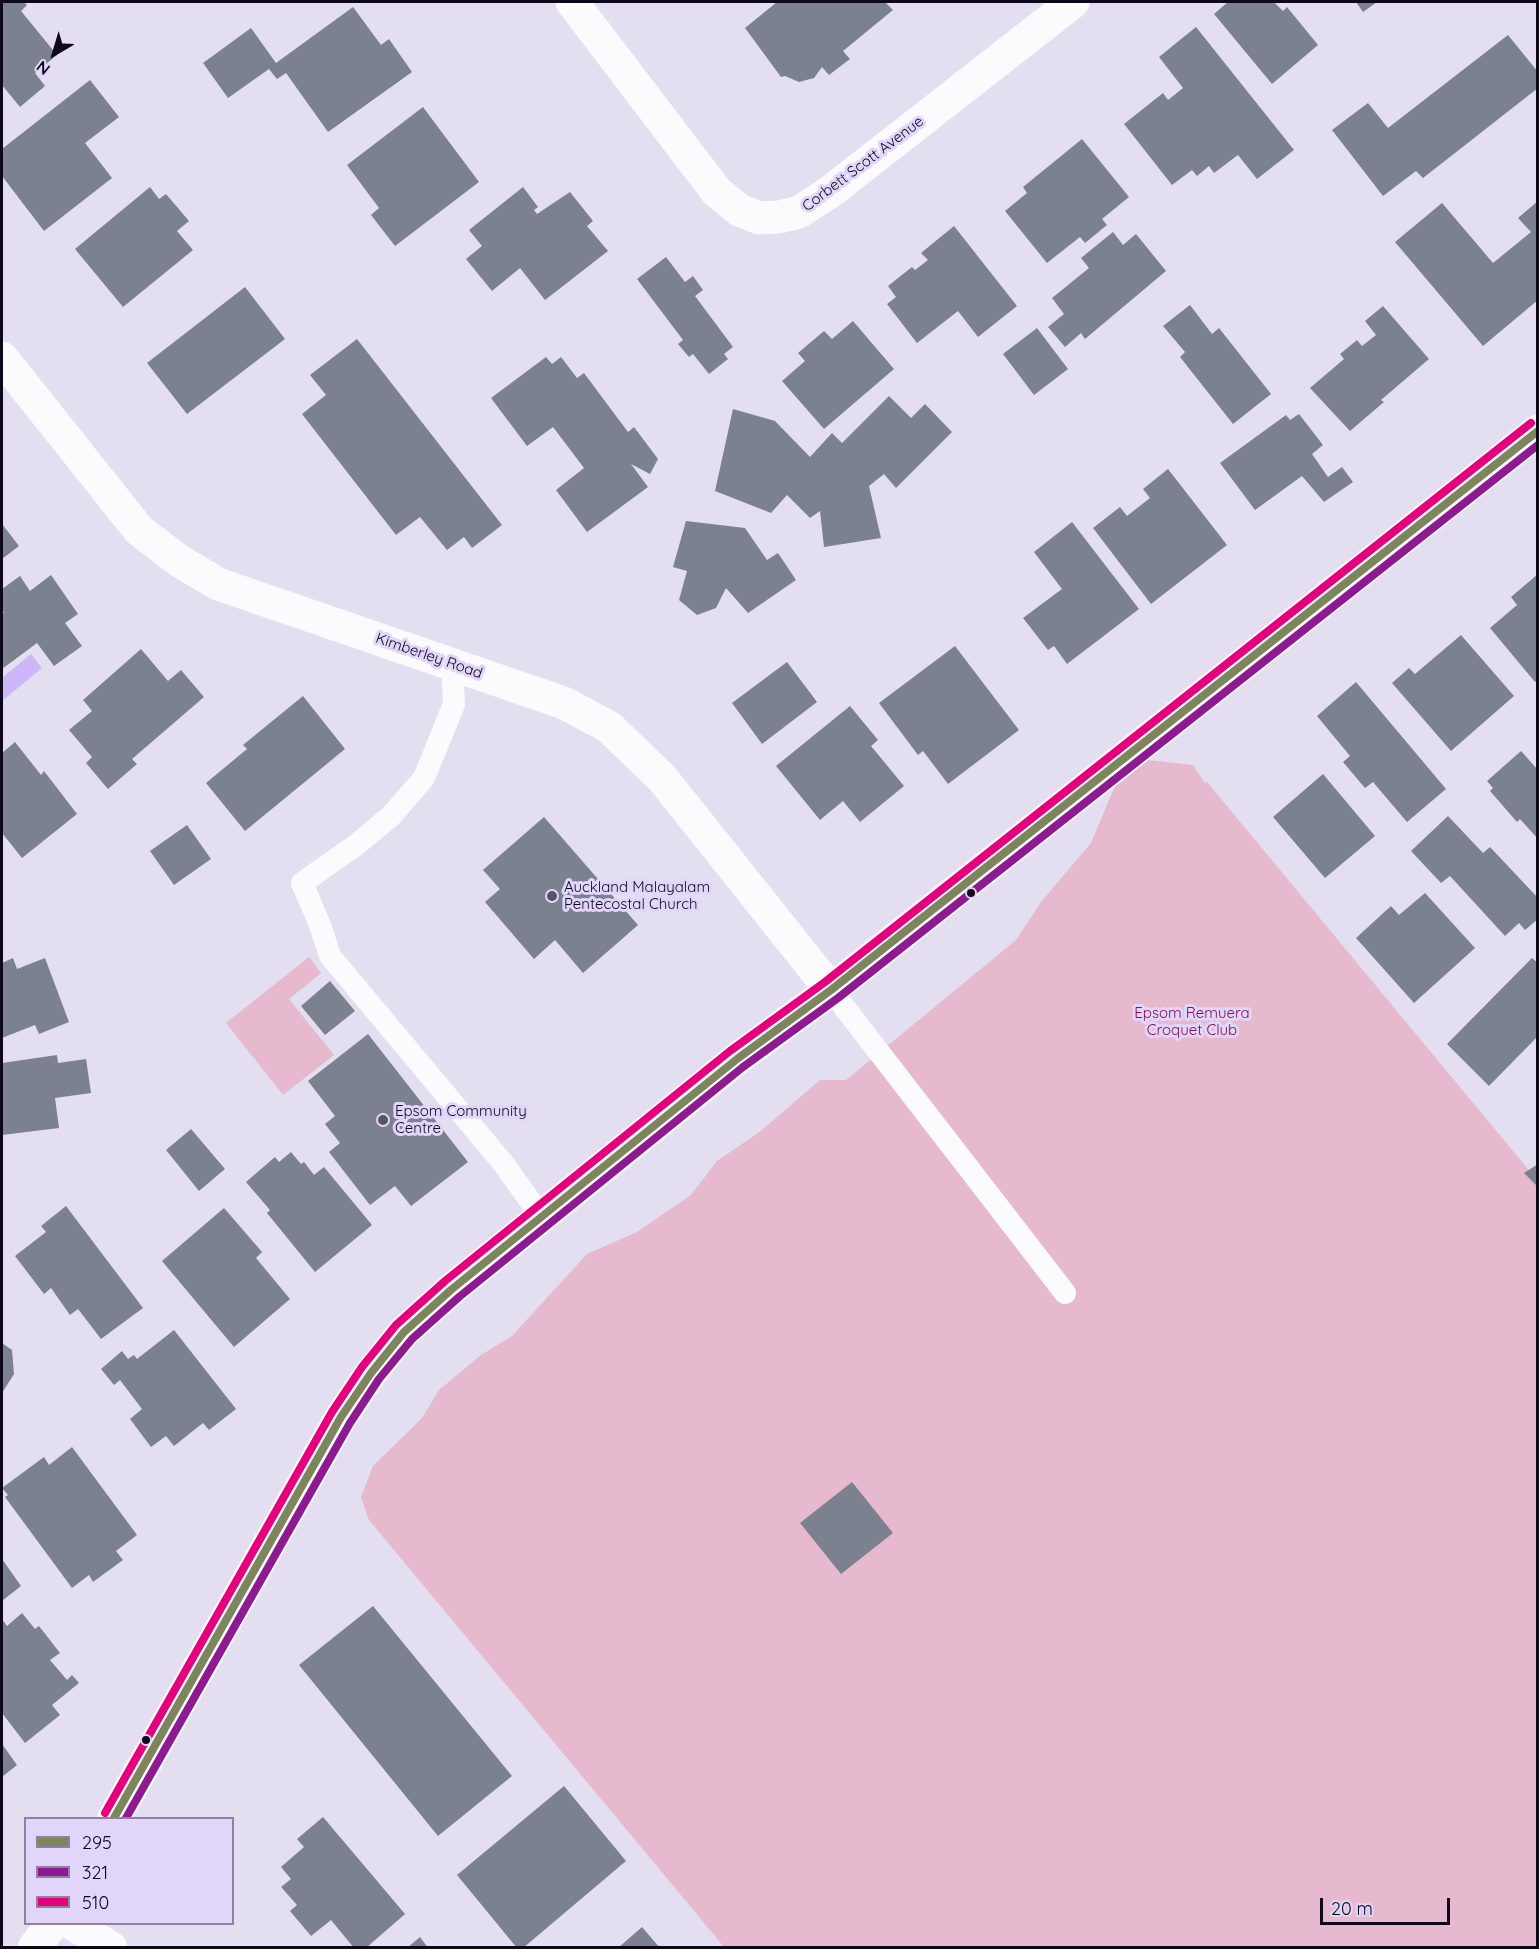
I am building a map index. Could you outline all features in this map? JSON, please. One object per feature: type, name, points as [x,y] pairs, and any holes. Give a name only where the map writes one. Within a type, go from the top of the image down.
[{"type":"main road","name":"Corbett Scott Avenue","points":[[572,2],[717,192],[739,210],[759,218],[779,217],[799,212],[830,192],[1073,2]]},
{"type":"main road","name":"Kimberley Road","points":[[2,358],[139,530],[178,560],[218,584],[564,703],[609,727],[662,778],[831,990]]},
{"type":"main road","points":[[115,1817],[341,1417],[370,1373],[404,1332],[541,1216],[737,1059],[831,990],[1538,431]]},
{"type":"main road","points":[[34,1947],[50,1925]]},
{"type":"main road","points":[[76,1925],[111,1947]]},
{"type":"lane","points":[[452,664],[454,704],[424,778],[391,816],[303,884],[330,956],[503,1163],[541,1216]]},
{"type":"lane","points":[[831,990],[1065,1293]]},
{"type":"green space","name":"Epsom Remuera Croquet Club","points":[[1148,760],[1193,765],[1205,783],[1207,782],[1537,1180],[1537,1947],[724,1947],[369,1520],[361,1497],[373,1466],[422,1418],[439,1390],[481,1355],[512,1336],[587,1254],[637,1232],[691,1195],[717,1161],[761,1131],[820,1080],[846,1080],[1016,940],[1041,902],[1091,843],[1114,788]]},
{"type":"green space","points":[[309,957],[321,973],[289,999],[334,1055],[283,1095],[226,1023]]},
{"type":"shaded area","points":[[31,654],[42,668],[2,701],[2,678]]},
{"type":"building","points":[[2,2],[24,2],[27,5],[21,11],[57,55],[35,73],[45,86],[20,107],[2,85]]},
{"type":"building","points":[[777,2],[885,2],[893,10],[843,51],[850,59],[829,75],[822,67],[814,78],[799,82],[785,76],[781,77],[745,28]]},
{"type":"building","points":[[1228,2],[1274,2],[1283,11],[1287,7],[1318,45],[1272,84],[1214,14]]},
{"type":"building","points":[[1356,2],[1377,2],[1363,12]]},
{"type":"building","points":[[353,7],[381,45],[389,39],[412,72],[328,132],[286,73],[277,79],[269,69],[228,98],[203,63],[251,28],[276,63]]},
{"type":"building","points":[[1196,27],[1294,150],[1257,179],[1238,155],[1214,173],[1209,166],[1197,176],[1192,170],[1172,185],[1124,124],[1163,93],[1168,100],[1183,88],[1159,57]]},
{"type":"building","points":[[1508,35],[1538,72],[1538,88],[1423,178],[1416,171],[1383,196],[1332,130],[1368,103],[1388,128]]},
{"type":"building","points":[[90,80],[119,117],[85,143],[112,178],[44,231],[2,176],[2,149]]},
{"type":"building","points":[[423,107],[479,182],[395,246],[371,215],[379,208],[347,165]]},
{"type":"building","points":[[1082,139],[1129,197],[1102,219],[1107,225],[1085,243],[1080,237],[1047,263],[1005,211],[1027,193],[1023,187]]},
{"type":"building","points":[[150,187],[159,199],[166,194],[189,221],[177,231],[193,250],[123,307],[75,249]]},
{"type":"building","points":[[523,187],[538,207],[534,210],[537,214],[570,192],[593,221],[587,226],[608,251],[545,300],[520,268],[492,291],[466,259],[482,246],[469,230]]},
{"type":"building","points":[[1538,201],[1538,300],[1483,346],[1395,242],[1442,203],[1493,263],[1531,232],[1518,218]]},
{"type":"building","points":[[954,226],[1017,306],[978,337],[958,311],[917,343],[887,304],[896,297],[888,286],[912,267],[915,270],[928,260],[921,253]]},
{"type":"building","points":[[1113,232],[1123,245],[1136,234],[1166,271],[1085,339],[1081,333],[1065,347],[1048,327],[1064,314],[1052,298],[1089,268],[1081,258]]},
{"type":"building","points":[[666,257],[685,282],[693,276],[703,290],[695,296],[733,347],[724,354],[728,359],[709,374],[693,354],[689,357],[678,344],[683,340],[637,279]]},
{"type":"building","points":[[245,287],[285,339],[187,414],[147,363]]},
{"type":"building","points":[[1190,305],[1212,334],[1219,328],[1271,394],[1233,424],[1180,357],[1185,352],[1163,326]]},
{"type":"building","points":[[1383,306],[1429,359],[1381,400],[1384,402],[1350,431],[1310,388],[1344,359],[1340,354],[1357,340],[1362,346],[1376,335],[1365,321]]},
{"type":"building","points":[[853,321],[894,369],[824,429],[782,381],[805,361],[798,353],[824,331],[832,339]]},
{"type":"building","points":[[1037,328],[1068,369],[1034,395],[1003,354]]},
{"type":"building","points":[[357,339],[502,525],[472,548],[464,537],[447,550],[420,517],[396,535],[302,414],[326,395],[310,375]]},
{"type":"building","points":[[546,357],[552,364],[561,357],[577,378],[584,373],[628,432],[634,427],[658,459],[650,474],[631,464],[648,487],[587,532],[556,490],[584,468],[553,427],[527,446],[491,398]]},
{"type":"building","points":[[889,396],[911,418],[925,404],[952,432],[896,488],[884,474],[869,486],[881,538],[824,547],[820,511],[810,518],[787,495],[771,513],[715,491],[733,409],[775,421],[810,457],[832,433],[842,443]]},
{"type":"building","points":[[1299,414],[1323,445],[1312,454],[1328,477],[1342,467],[1353,482],[1324,502],[1302,476],[1255,510],[1220,463],[1286,415],[1290,420]]},
{"type":"building","points":[[1168,469],[1227,545],[1151,604],[1093,528],[1120,507],[1127,516],[1150,498],[1143,489]]},
{"type":"building","points":[[686,521],[745,528],[767,560],[778,553],[796,580],[748,613],[726,588],[716,608],[697,615],[679,600],[687,571],[673,567]]},
{"type":"building","points":[[1072,522],[1139,609],[1067,664],[1054,646],[1048,650],[1023,618],[1062,589],[1034,552]]},
{"type":"building","points":[[2,524],[19,546],[2,559]]},
{"type":"building","points":[[1538,574],[1538,680],[1535,682],[1490,628],[1517,605],[1511,597]]},
{"type":"building","points":[[51,575],[78,614],[65,623],[82,646],[54,666],[37,643],[2,669],[2,614],[4,613],[2,589],[20,576],[30,591]]},
{"type":"building","points":[[1461,635],[1514,696],[1451,751],[1392,683],[1409,668],[1415,674]]},
{"type":"building","points":[[955,646],[1019,730],[948,784],[923,751],[918,755],[879,703]]},
{"type":"building","points":[[141,649],[168,681],[181,670],[204,697],[132,759],[137,764],[108,789],[86,763],[92,757],[69,730],[92,711],[83,700]]},
{"type":"building","points":[[787,662],[817,702],[762,744],[732,703]]},
{"type":"building","points":[[1356,682],[1446,789],[1407,822],[1373,782],[1365,788],[1343,762],[1350,756],[1317,716]]},
{"type":"building","points":[[303,696],[345,749],[245,831],[206,783],[247,749],[243,745]]},
{"type":"building","points":[[850,706],[878,740],[871,746],[904,786],[860,822],[843,801],[820,820],[776,766]]},
{"type":"building","points":[[15,742],[41,775],[44,771],[77,814],[22,858],[2,833],[2,753]]},
{"type":"building","points":[[1521,751],[1538,770],[1538,839],[1520,819],[1517,822],[1490,791],[1493,788],[1487,781]]},
{"type":"building","points":[[1323,774],[1375,836],[1325,878],[1273,817]]},
{"type":"building","points":[[1448,816],[1483,853],[1490,847],[1538,898],[1538,919],[1525,930],[1519,923],[1505,936],[1450,876],[1441,883],[1411,851]]},
{"type":"building","name":"Auckland Malayalam Pentecostal Church","points":[[544,817],[638,925],[583,973],[555,940],[534,959],[485,902],[500,889],[483,870]]},
{"type":"building","points":[[187,825],[211,859],[174,885],[150,851]]},
{"type":"building","points":[[1425,893],[1475,948],[1414,1003],[1356,938],[1391,906],[1399,915]]},
{"type":"building","points":[[13,958],[17,969],[45,958],[69,1022],[39,1034],[35,1025],[2,1038],[2,963]]},
{"type":"building","points":[[1532,958],[1538,963],[1538,1036],[1489,1086],[1447,1044]]},
{"type":"building","points":[[330,981],[355,1011],[325,1035],[301,1006]]},
{"type":"building","name":"Epsom Community Centre","points":[[368,1034],[468,1162],[411,1206],[395,1186],[370,1205],[329,1152],[340,1143],[325,1124],[335,1116],[308,1081]]},
{"type":"building","points":[[57,1055],[58,1063],[86,1059],[91,1093],[55,1098],[59,1128],[2,1135],[2,1063]]},
{"type":"building","points":[[191,1129],[225,1169],[199,1191],[166,1150]]},
{"type":"building","points":[[291,1152],[301,1164],[304,1162],[314,1175],[324,1167],[372,1225],[315,1272],[267,1213],[270,1210],[246,1182],[275,1157],[279,1162]]},
{"type":"building","points":[[1538,1164],[1538,1187],[1524,1173]]},
{"type":"building","points":[[66,1206],[143,1308],[101,1339],[78,1309],[70,1315],[51,1288],[44,1294],[15,1256],[46,1232],[41,1226]]},
{"type":"building","points":[[224,1208],[262,1252],[256,1258],[290,1299],[234,1347],[162,1261]]},
{"type":"building","points":[[174,1330],[236,1409],[209,1430],[203,1423],[174,1446],[166,1436],[151,1447],[130,1419],[142,1409],[120,1380],[114,1385],[101,1369],[122,1351],[128,1359],[134,1355],[137,1359]]},
{"type":"building","points":[[2,1343],[12,1350],[14,1374],[2,1393]]},
{"type":"building","points":[[72,1447],[137,1535],[116,1551],[123,1560],[93,1582],[89,1575],[72,1588],[5,1497],[8,1495],[2,1488],[44,1457],[49,1465]]},
{"type":"building","points":[[852,1482],[893,1533],[841,1574],[800,1523]]},
{"type":"building","points":[[2,1559],[21,1586],[2,1601]]},
{"type":"building","points":[[373,1606],[512,1776],[438,1836],[299,1665]]},
{"type":"building","points":[[22,1613],[35,1629],[39,1626],[60,1653],[50,1660],[67,1680],[72,1675],[79,1683],[52,1705],[60,1715],[25,1743],[2,1713],[2,1619],[7,1626]]},
{"type":"building","points":[[2,1744],[17,1765],[2,1777]]},
{"type":"building","points":[[564,1786],[626,1861],[523,1948],[517,1948],[457,1875]]},
{"type":"building","points":[[323,1817],[405,1914],[366,1948],[354,1948],[331,1920],[311,1936],[290,1911],[297,1905],[281,1887],[291,1879],[281,1867],[304,1847],[297,1839]]},
{"type":"building","points":[[642,1927],[660,1948],[618,1948]]},
{"type":"building","points":[[420,1937],[428,1948],[407,1948]]},
{"type":"transit line","name":"510","points":[[105,1813],[332,1412],[362,1367],[396,1325],[445,1281],[730,1051],[825,982],[1531,423]]},
{"type":"transit line","name":"295","points":[[115,1817],[341,1417],[371,1373],[404,1332],[452,1289],[737,1059],[831,990],[1538,431]]},
{"type":"transit line","name":"321","points":[[127,1817],[350,1423],[379,1379],[412,1339],[459,1297],[743,1067],[838,998],[1538,445]]},
{"type":"place","name":"Auckland Malayalam Pentecostal Church","points":[[552,896]]},
{"type":"place","name":"Epsom Community Centre","points":[[383,1120]]}]
